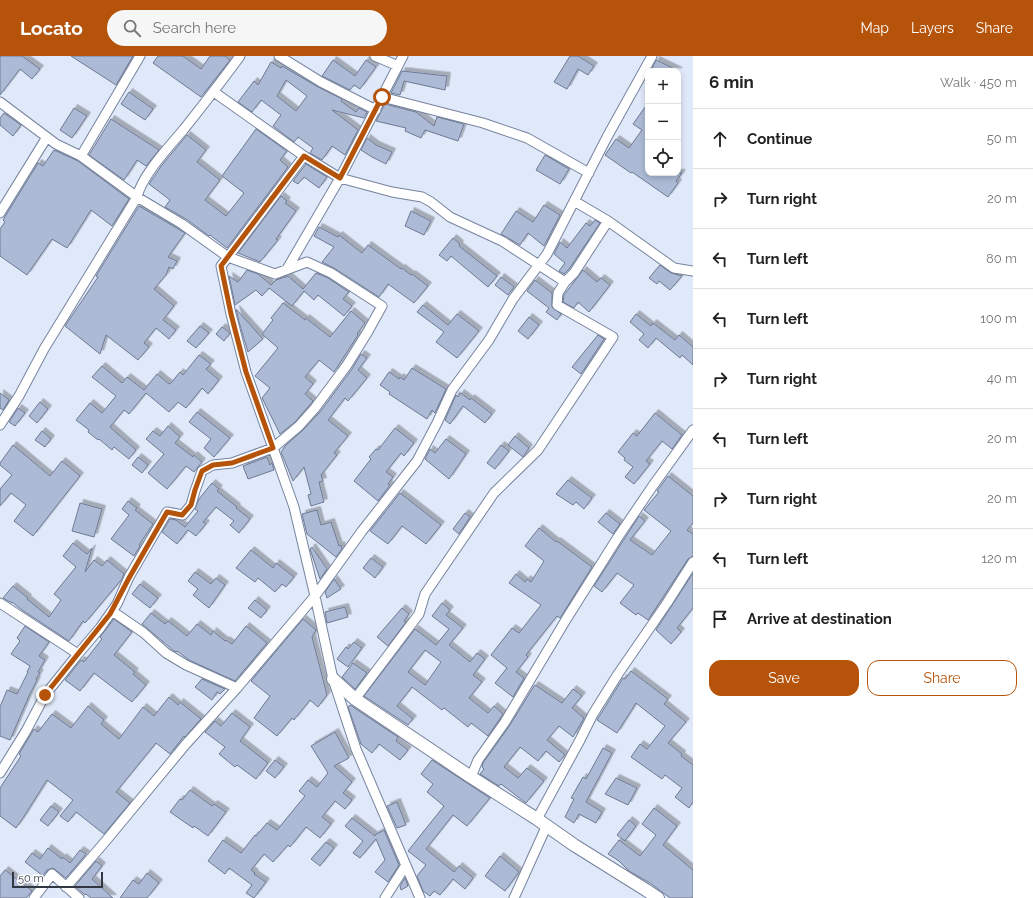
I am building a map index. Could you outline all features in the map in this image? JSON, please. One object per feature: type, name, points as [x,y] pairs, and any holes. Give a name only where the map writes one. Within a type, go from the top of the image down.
[{"type":"street","points":[[81,156],[140,56]]},
{"type":"street","points":[[0,426],[19,396],[44,349],[137,197],[139,188],[214,92],[240,56]]},
{"type":"street","points":[[279,56],[321,82],[376,110]]},
{"type":"street","points":[[375,56],[398,66]]},
{"type":"street","points":[[288,269],[340,178],[403,56]]},
{"type":"street","points":[[66,887],[186,744],[237,688],[315,596],[362,531],[417,460],[437,423],[452,390],[489,340],[512,299],[547,254],[652,56]]},
{"type":"street","points":[[214,92],[304,156],[340,178],[392,192],[422,197],[450,217],[502,240],[565,282]]},
{"type":"street","points":[[382,97],[483,123],[527,138],[589,173]]},
{"type":"street","points":[[0,102],[56,144],[81,156],[137,197],[182,224],[228,257],[275,274],[307,262],[331,273],[382,306],[347,365],[319,403],[299,426],[273,448],[232,463],[213,465],[202,471],[191,505],[182,515],[167,512],[112,611],[100,628],[45,695],[26,731],[0,773]]},
{"type":"street","points":[[0,213],[47,137]]},
{"type":"street","points":[[304,156],[221,266],[231,314],[246,372],[294,507],[333,679],[356,749],[420,898]]},
{"type":"street","points":[[574,201],[608,221],[674,268],[693,271]]},
{"type":"street","points":[[355,699],[419,614],[425,594],[494,492],[538,450],[613,337],[557,305],[558,294],[565,282],[574,273],[608,221]]},
{"type":"street","points":[[472,777],[478,760],[505,722],[567,618],[618,537],[693,430]]},
{"type":"street","points":[[514,898],[542,822],[593,714],[618,674],[667,604],[693,562]]},
{"type":"street","points":[[0,602],[78,654]]},
{"type":"street","points":[[112,611],[144,633],[166,653],[186,665],[237,688]]},
{"type":"street","points":[[333,679],[355,699],[542,822],[574,845],[658,898]]},
{"type":"street","points":[[386,898],[406,864]]},
{"type":"street","points":[[34,898],[52,874],[79,898]]},
{"type":"building","points":[[0,56],[22,56],[40,69],[32,79],[20,69],[0,95]]},
{"type":"building","points":[[71,56],[133,56],[116,85]]},
{"type":"building","points":[[158,56],[183,56],[201,69],[210,56],[225,56],[230,60],[201,97],[153,63]]},
{"type":"building","points":[[570,56],[578,56],[594,66],[588,75],[578,69],[567,89],[554,82]]},
{"type":"building","points":[[333,60],[355,76],[366,60],[376,67],[360,89],[354,85],[350,90],[322,76]]},
{"type":"building","points":[[656,60],[673,68],[652,68]]},
{"type":"building","points":[[271,62],[281,68],[282,66],[342,99],[341,101],[356,112],[359,108],[367,112],[364,118],[332,110],[358,130],[345,155],[332,146],[322,160],[310,153],[313,148],[298,137],[294,142],[273,126],[281,115],[261,100],[252,112],[238,102],[254,81],[258,85]],"holes":[[[286,80],[307,96],[296,111],[277,96]]]},
{"type":"building","points":[[402,71],[447,76],[445,90],[404,81],[400,95],[391,93]]},
{"type":"building","points":[[129,92],[153,109],[145,120],[121,104]]},
{"type":"building","points":[[385,104],[416,112],[434,126],[437,117],[464,124],[458,141],[425,130],[421,138],[405,131],[406,128],[376,121]]},
{"type":"building","points":[[645,107],[645,176],[680,176],[676,181],[678,183],[668,197],[605,155],[616,139],[629,148],[642,130],[633,124]]},
{"type":"building","points":[[74,108],[87,116],[72,138],[60,130]]},
{"type":"building","points":[[4,113],[21,125],[13,136],[0,125],[0,118]]},
{"type":"building","points":[[111,119],[159,150],[146,166],[137,160],[124,180],[89,155]]},
{"type":"building","points":[[256,129],[287,151],[280,160],[288,167],[227,248],[186,219],[165,207],[170,200],[149,184],[162,165],[187,135],[206,150],[197,162],[220,180],[205,200],[226,216],[244,193],[222,176]]},
{"type":"building","points":[[367,138],[376,145],[392,152],[386,164],[361,150]]},
{"type":"building","points":[[54,150],[78,161],[129,199],[112,226],[91,210],[67,248],[52,239],[27,275],[0,256],[0,229],[5,222],[3,220],[38,163],[43,166]]},
{"type":"building","points":[[545,155],[569,169],[560,184],[536,170]]},
{"type":"building","points":[[306,164],[327,177],[319,188],[304,177],[298,184],[293,181]]},
{"type":"building","points":[[281,196],[287,201],[285,203],[296,211],[276,239],[278,240],[260,262],[238,253]]},
{"type":"building","points":[[544,205],[560,215],[544,246],[528,233],[520,245],[501,234],[516,211],[533,222]]},
{"type":"building","points":[[139,206],[185,233],[168,257],[177,261],[173,269],[169,267],[166,275],[154,289],[174,306],[163,320],[176,330],[169,339],[156,328],[144,343],[149,347],[138,360],[106,335],[100,354],[65,326],[98,277],[96,276]]},
{"type":"building","points":[[411,211],[431,221],[424,235],[405,226]]},
{"type":"building","points":[[595,220],[600,223],[569,269],[564,274],[559,271],[565,263],[554,254],[560,242],[567,248],[586,223],[590,226]]},
{"type":"building","points":[[319,227],[338,237],[339,235],[362,253],[368,245],[428,286],[414,303],[388,284],[379,297],[322,262],[334,247],[314,236]]},
{"type":"building","points":[[453,238],[460,244],[459,246],[497,276],[488,287],[451,256],[447,261],[439,255]]},
{"type":"building","points":[[660,265],[671,273],[682,276],[670,290],[659,281],[657,284],[649,278]]},
{"type":"building","points":[[247,270],[258,274],[271,285],[276,280],[288,276],[303,289],[316,273],[328,278],[349,292],[343,299],[352,306],[344,316],[318,295],[314,300],[304,291],[292,306],[269,288],[262,296],[256,290],[235,305],[229,276],[238,282]]},
{"type":"building","points":[[583,270],[597,282],[601,278],[610,285],[589,312],[578,302],[574,308],[563,302],[564,295]]},
{"type":"building","points":[[501,277],[514,287],[508,295],[495,285]]},
{"type":"building","points":[[535,280],[552,293],[552,307],[561,314],[557,320],[546,312],[549,308],[527,291]]},
{"type":"building","points":[[283,303],[305,320],[306,318],[330,337],[351,311],[365,323],[334,372],[319,360],[305,377],[313,384],[305,394],[313,401],[295,422],[280,434],[262,398],[270,388],[255,376],[278,348],[262,334],[273,320],[271,318]]},
{"type":"building","points":[[423,305],[448,325],[457,314],[479,331],[457,358],[436,342],[444,332],[417,312]]},
{"type":"building","points":[[236,309],[263,339],[248,352],[239,322]]},
{"type":"building","points":[[636,314],[651,326],[653,323],[675,340],[679,335],[693,347],[693,365],[682,355],[680,358],[656,338],[648,348],[639,340],[644,334],[630,322]]},
{"type":"building","points":[[529,317],[539,325],[528,339],[518,331]]},
{"type":"building","points":[[200,326],[209,333],[196,348],[187,341]]},
{"type":"building","points":[[222,327],[230,333],[224,341],[216,334]]},
{"type":"building","points":[[598,335],[604,339],[581,374],[572,367]]},
{"type":"building","points":[[361,354],[367,358],[358,370],[367,378],[348,401],[345,398],[328,420],[348,436],[334,453],[337,455],[321,475],[323,481],[319,482],[324,502],[311,506],[308,495],[311,494],[304,467],[293,481],[281,452],[285,446],[320,412],[352,369]]},
{"type":"building","points":[[199,355],[211,364],[206,369],[219,380],[208,394],[202,388],[186,408],[178,402],[169,412],[146,393],[129,414],[124,410],[110,427],[136,450],[129,459],[114,447],[112,450],[99,439],[98,440],[88,432],[89,430],[76,420],[90,403],[102,413],[116,396],[92,377],[102,366],[122,383],[127,377],[144,390],[157,374],[169,384],[171,383],[180,372],[183,375]]},
{"type":"building","points":[[412,368],[446,389],[435,413],[432,410],[427,419],[389,394],[390,392],[380,385],[389,372],[399,379],[400,377],[404,380]]},
{"type":"building","points":[[0,393],[9,400],[3,410],[0,408]]},
{"type":"building","points":[[461,393],[470,400],[471,398],[492,414],[485,423],[463,406],[450,424],[445,420],[456,395],[458,397]]},
{"type":"building","points":[[40,402],[48,409],[37,423],[29,416]]},
{"type":"building","points":[[18,408],[25,413],[15,426],[9,422]]},
{"type":"building","points":[[197,412],[230,438],[214,457],[204,448],[211,439],[189,422]]},
{"type":"building","points":[[655,413],[682,435],[672,449],[662,441],[646,461],[650,464],[634,484],[625,477],[633,467],[624,460],[625,458],[618,452],[633,433],[637,436]]},
{"type":"building","points":[[168,426],[180,437],[175,443],[202,462],[194,472],[186,466],[167,489],[148,473],[164,454],[146,439],[153,431],[160,436]]},
{"type":"building","points":[[395,428],[414,443],[404,456],[401,453],[386,472],[393,477],[388,484],[390,485],[378,501],[354,481],[371,459],[369,457],[376,449],[378,450]]},
{"type":"building","points":[[42,431],[51,439],[45,447],[35,440]]},
{"type":"building","points":[[515,436],[529,448],[523,457],[508,445]]},
{"type":"building","points":[[446,439],[466,454],[449,479],[425,459],[430,449],[435,453]]},
{"type":"building","points":[[13,445],[50,476],[62,461],[80,476],[33,536],[14,521],[26,505],[11,493],[0,506],[0,489],[12,475],[0,465],[0,463]]},
{"type":"building","points":[[501,445],[509,451],[495,469],[487,463]]},
{"type":"building","points":[[138,457],[148,465],[142,473],[132,465]]},
{"type":"building","points":[[267,457],[270,465],[272,463],[274,470],[248,479],[243,466]]},
{"type":"building","points":[[668,476],[693,496],[693,523],[687,530],[693,534],[693,556],[688,559],[648,620],[638,613],[636,615],[620,603],[634,585],[617,573],[602,592],[594,586],[639,516],[645,521],[630,540],[652,555],[671,531],[644,510],[659,492],[657,491]]},
{"type":"building","points":[[568,480],[592,498],[584,509],[576,502],[573,505],[556,494]]},
{"type":"building","points":[[212,483],[219,489],[217,491],[250,519],[239,533],[230,525],[234,521],[216,507],[203,522],[206,524],[196,536],[188,530],[177,544],[162,532],[170,519],[176,520],[185,527],[198,511],[195,509],[199,499]]},
{"type":"building","points":[[400,493],[441,525],[426,544],[402,526],[388,544],[370,531]]},
{"type":"building","points":[[128,501],[137,508],[135,510],[153,524],[139,545],[140,546],[134,556],[111,539],[129,515],[122,509]]},
{"type":"building","points":[[80,503],[102,509],[94,537],[72,531]]},
{"type":"building","points":[[317,510],[321,525],[331,522],[339,546],[341,545],[342,549],[336,557],[307,534],[302,514]]},
{"type":"building","points":[[465,513],[470,517],[459,534],[453,529]]},
{"type":"building","points":[[606,513],[620,524],[613,534],[598,522]]},
{"type":"building","points":[[539,528],[556,542],[557,541],[592,567],[560,618],[557,616],[526,655],[528,657],[516,672],[524,678],[513,697],[495,683],[507,668],[491,655],[512,628],[519,633],[541,605],[509,583],[516,574],[525,582],[527,579],[531,582],[544,561],[525,546]]},
{"type":"building","points":[[73,543],[87,554],[92,548],[85,572],[94,560],[102,566],[107,560],[124,574],[122,579],[85,623],[83,621],[69,641],[12,602],[3,598],[13,586],[49,617],[61,600],[54,594],[76,567],[63,556]]},
{"type":"building","points":[[312,547],[327,569],[320,579],[310,549]]},
{"type":"building","points":[[251,550],[273,568],[276,563],[294,577],[286,587],[282,584],[275,592],[258,578],[255,582],[236,568]]},
{"type":"building","points":[[371,558],[383,567],[375,578],[363,568]]},
{"type":"building","points":[[195,572],[211,584],[216,578],[225,585],[209,608],[193,595],[198,589],[188,581]]},
{"type":"building","points":[[693,573],[693,608],[677,628],[681,632],[671,644],[656,630]]},
{"type":"building","points":[[334,579],[341,589],[327,598],[325,592]]},
{"type":"building","points":[[140,584],[158,598],[150,608],[132,594]]},
{"type":"building","points":[[255,600],[267,610],[261,618],[248,608]]},
{"type":"building","points":[[442,603],[450,610],[446,615],[463,628],[449,645],[470,662],[477,653],[485,659],[473,675],[482,682],[469,698],[488,713],[494,706],[503,714],[488,736],[471,723],[468,727],[444,708],[442,710],[412,687],[397,706],[413,719],[408,725],[364,696],[415,629],[436,645],[449,629],[432,616]],"holes":[[[425,650],[441,662],[425,685],[408,672]]]},
{"type":"building","points":[[345,607],[348,617],[327,623],[325,612]]},
{"type":"building","points":[[402,608],[409,614],[404,621],[406,622],[388,646],[377,637]]},
{"type":"building","points":[[151,613],[165,624],[168,621],[187,636],[197,624],[211,635],[213,631],[225,641],[226,640],[232,644],[246,626],[267,643],[235,681],[189,660],[177,651],[174,651],[142,624]]},
{"type":"building","points":[[114,619],[132,632],[114,655],[135,672],[133,674],[146,685],[132,702],[94,673],[80,691],[65,680],[81,660],[84,662],[102,639],[100,637]]},
{"type":"building","points":[[303,619],[316,630],[312,637],[327,695],[318,707],[310,700],[294,720],[292,718],[277,736],[254,718],[270,696],[251,681]]},
{"type":"building","points":[[25,626],[49,642],[39,656],[45,660],[38,672],[40,673],[10,740],[0,736],[0,707],[7,690],[17,694],[30,666],[11,654],[20,641],[17,638]]},
{"type":"building","points":[[354,642],[362,648],[348,667],[337,659],[346,647],[348,649]]},
{"type":"building","points":[[353,663],[367,673],[355,689],[342,677]]},
{"type":"building","points":[[631,671],[668,699],[664,704],[686,722],[668,743],[693,765],[693,802],[689,808],[675,797],[682,788],[665,775],[662,779],[631,757],[640,744],[647,749],[665,726],[636,703],[617,733],[597,720],[623,678],[625,679]]},
{"type":"building","points":[[202,679],[225,689],[220,694],[217,692],[212,700],[195,687]]},
{"type":"building","points":[[535,685],[562,703],[573,689],[582,696],[572,708],[584,718],[573,737],[559,726],[547,740],[565,755],[559,762],[546,751],[538,761],[520,747],[504,767],[518,778],[527,768],[544,781],[526,803],[501,784],[499,786],[480,774],[484,769],[482,767],[483,763],[510,725]]},
{"type":"building","points":[[169,697],[178,705],[180,702],[201,719],[185,737],[184,736],[170,754],[156,743],[116,792],[130,803],[104,834],[76,812],[68,822],[60,816],[73,800],[47,780],[16,828],[0,816],[0,788],[21,756],[19,754],[34,729],[38,732],[52,714],[71,728],[88,706],[104,720],[101,724],[119,739],[143,707],[154,716]]},
{"type":"building","points":[[350,705],[398,737],[396,741],[408,750],[400,760],[379,744],[372,753],[361,744],[348,707]]},
{"type":"building","points":[[232,713],[250,727],[240,741],[268,763],[256,779],[237,765],[235,767],[219,754],[225,747],[205,732],[215,721],[221,726]]},
{"type":"building","points":[[335,732],[349,758],[334,766],[352,782],[343,793],[352,800],[345,809],[335,801],[322,817],[331,824],[320,838],[306,827],[290,847],[288,845],[273,862],[264,854],[251,870],[255,873],[254,874],[266,882],[254,898],[246,893],[252,885],[229,868],[225,874],[208,861],[223,840],[241,853],[255,835],[256,836],[267,823],[277,830],[305,796],[299,791],[308,780],[317,787],[328,773],[311,746]]},
{"type":"building","points":[[603,748],[612,753],[586,802],[602,812],[596,823],[579,814],[574,823],[565,817],[574,799],[571,798],[583,777],[586,779]]},
{"type":"building","points":[[275,760],[284,767],[275,778],[266,771]]},
{"type":"building","points":[[432,760],[490,798],[467,826],[453,815],[426,849],[454,872],[459,866],[473,878],[465,889],[453,879],[440,895],[434,891],[430,896],[423,891],[417,876],[426,865],[408,851],[444,806],[427,792],[433,784],[421,774]]},
{"type":"building","points":[[616,778],[637,788],[628,805],[605,794]]},
{"type":"building","points":[[190,790],[212,806],[214,804],[226,812],[208,836],[194,826],[193,828],[170,812],[180,799],[182,800]]},
{"type":"building","points":[[397,802],[406,825],[397,828],[387,806]]},
{"type":"building","points":[[51,806],[59,812],[48,826],[40,820]]},
{"type":"building","points":[[654,808],[677,826],[663,845],[693,870],[693,898],[670,898],[650,883],[629,871],[619,861],[608,854],[619,840],[640,856],[656,835],[642,824]]},
{"type":"building","points":[[352,818],[375,836],[384,830],[399,865],[388,882],[375,872],[385,860],[376,839],[360,858],[353,853],[363,841],[345,826]]},
{"type":"building","points":[[629,820],[636,826],[625,841],[617,835]]},
{"type":"building","points":[[326,842],[334,848],[320,866],[311,859]]},
{"type":"building","points":[[48,848],[62,859],[63,857],[70,863],[80,850],[86,854],[66,878],[53,868],[47,870],[43,876],[25,862],[32,853],[40,859]]},
{"type":"building","points":[[500,856],[519,872],[505,891],[485,876]]},
{"type":"building","points":[[96,861],[102,866],[92,879],[113,898],[91,898],[75,886]]},
{"type":"building","points":[[5,870],[32,891],[26,898],[0,898],[0,876]]},
{"type":"building","points":[[147,873],[159,883],[147,898],[120,898],[133,880],[139,884]]},
{"type":"building","points":[[405,878],[408,886],[401,890],[400,886]]},
{"type":"route","points":[[45,695],[110,614],[167,512],[182,515],[191,505],[202,471],[213,465],[232,463],[273,448],[246,372],[231,314],[221,266],[304,156],[340,178],[382,97]]}]
